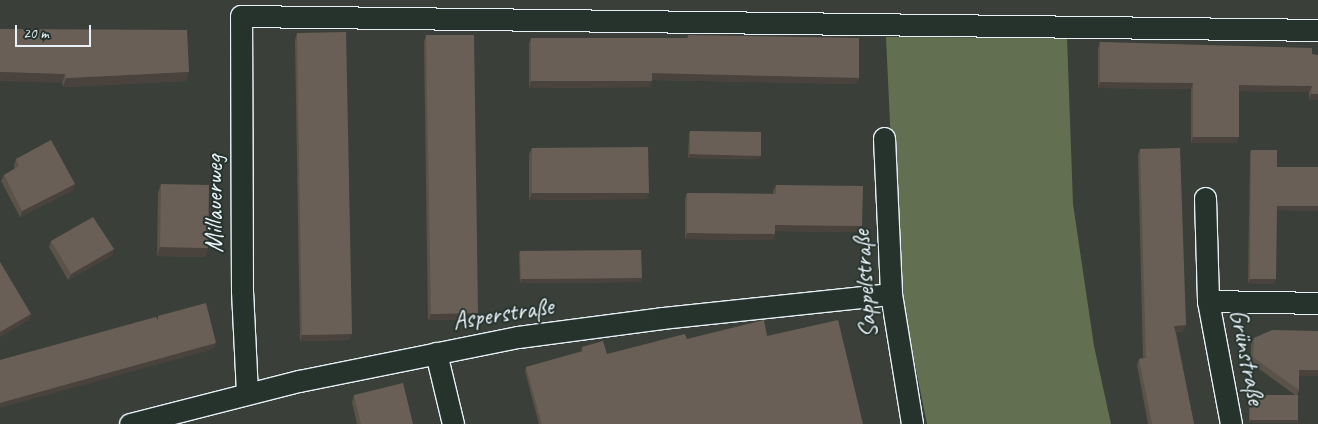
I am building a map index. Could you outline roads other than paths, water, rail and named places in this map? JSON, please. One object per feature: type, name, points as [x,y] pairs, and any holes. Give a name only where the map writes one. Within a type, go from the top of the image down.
[{"type":"street","name":"Millauerweg","points":[[247,393],[242,270],[241,16],[1318,30]]},
{"type":"street","name":"Sappelstraße","points":[[884,138],[891,294],[912,424]]},
{"type":"street","name":"Grünstraße","points":[[1205,198],[1208,301],[1232,424]]},
{"type":"street","name":"Asperstraße","points":[[130,424],[247,393],[518,337],[662,318],[891,294]]},
{"type":"street","name":"Grünstraße","points":[[1208,301],[1318,303]]},
{"type":"street","points":[[436,353],[453,424]]}]
